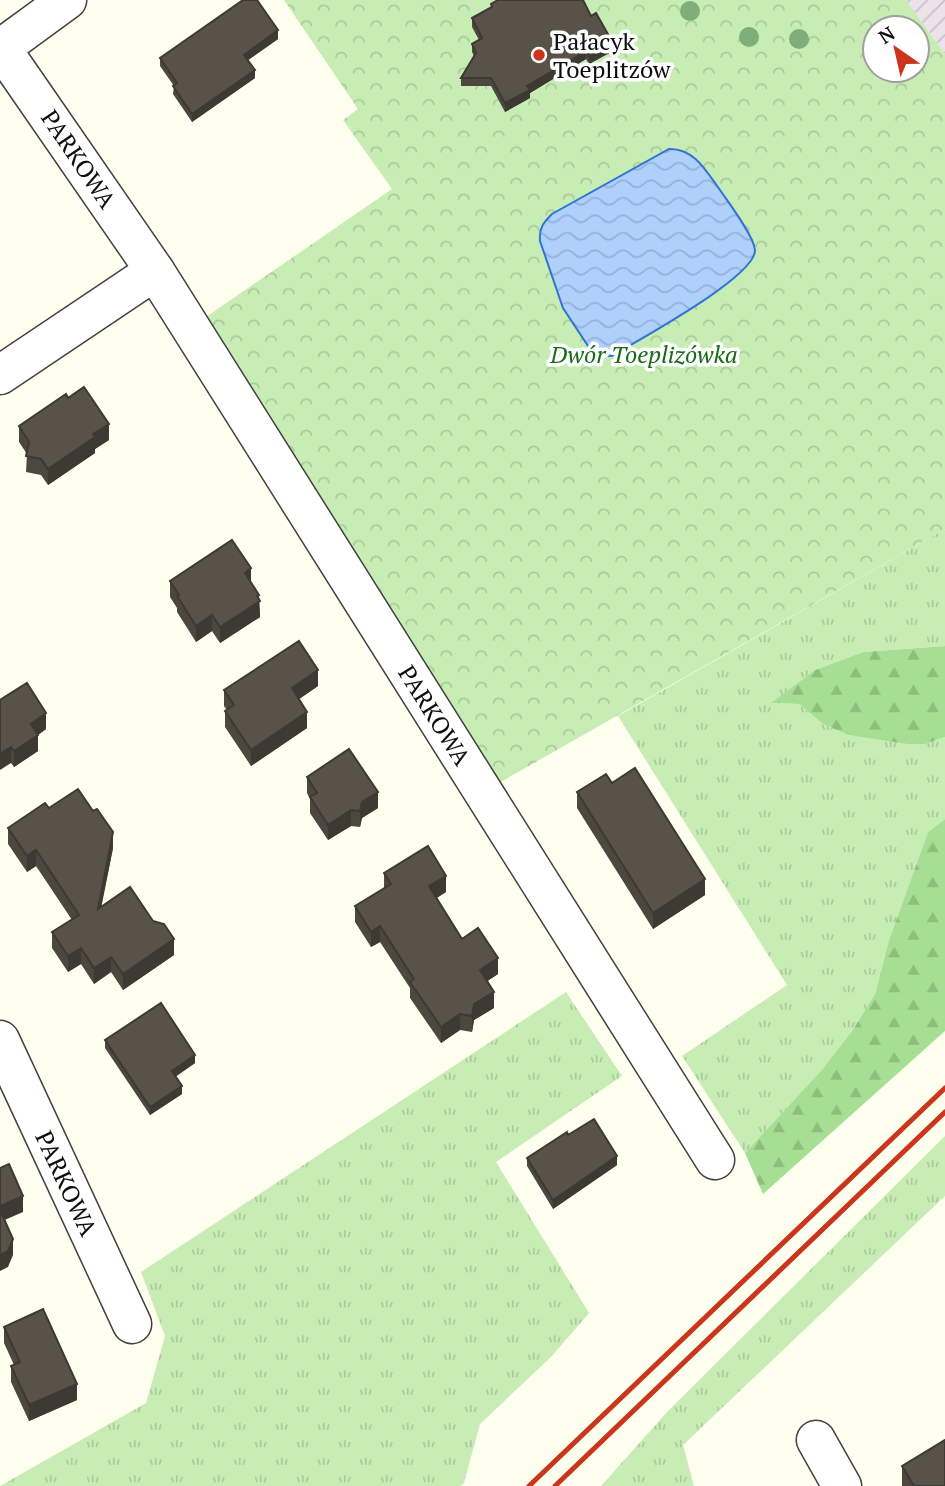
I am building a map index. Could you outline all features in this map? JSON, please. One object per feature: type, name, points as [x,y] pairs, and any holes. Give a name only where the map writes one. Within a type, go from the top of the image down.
[{"type":"street","points":[[0,48],[52,4]]},
{"type":"street","name":"PARKOWA","points":[[0,48],[155,271],[715,1160]]},
{"type":"street","points":[[0,375],[155,271]]},
{"type":"street","name":"PARKOWA","points":[[0,1040],[132,1324]]},
{"type":"street","points":[[816,1440],[842,1486]]},
{"type":"shaded area","points":[[906,0],[945,0],[945,54],[931,35],[931,14],[916,14]]},
{"type":"green space","name":"Dwór Toeplizówka","points":[[284,0],[906,0],[916,14],[861,14],[861,84],[931,84],[931,35],[945,54],[945,529],[499,783],[206,317],[392,189],[343,120],[358,109]]},
{"type":"green space","points":[[945,529],[945,646],[863,652],[815,670],[772,703],[799,704],[823,724],[848,735],[925,744],[945,737],[945,819],[928,832],[889,940],[875,994],[822,1071],[745,1153],[682,1056],[787,985],[618,716]]},
{"type":"green space","points":[[945,646],[945,737],[925,744],[848,735],[823,724],[799,704],[771,703],[815,670],[863,652]]},
{"type":"green space","points":[[945,819],[945,1031],[763,1194],[745,1153],[822,1070],[852,1031],[875,994],[889,940],[928,832]]},
{"type":"green space","points":[[566,992],[622,1076],[496,1162],[589,1313],[552,1356],[480,1424],[461,1486],[0,1486],[146,1403],[165,1336],[141,1272]]},
{"type":"green space","points":[[945,1136],[945,1196],[683,1445],[694,1486],[601,1486],[669,1410]]},
{"type":"water","points":[[669,149],[686,152],[704,168],[746,228],[755,250],[750,262],[736,276],[693,307],[612,356],[594,355],[563,308],[540,241],[541,229],[552,214]]},
{"type":"building","points":[[243,0],[257,0],[278,30],[244,55],[255,70],[192,114],[173,86],[177,83],[160,58]]},
{"type":"building","name":"Pałacyk Toeplitzów","points":[[498,0],[583,0],[591,16],[596,13],[613,43],[589,56],[586,51],[527,86],[530,90],[505,103],[491,78],[461,78],[476,53],[472,44],[482,38],[472,18],[492,7],[491,4]]},
{"type":"building","points":[[84,387],[109,424],[93,434],[95,437],[48,469],[41,459],[26,456],[29,442],[19,426],[66,394],[68,398]]},
{"type":"building","points":[[232,540],[251,568],[245,573],[260,601],[220,627],[212,615],[196,626],[170,581]]},
{"type":"building","points":[[299,641],[318,670],[292,688],[307,712],[251,750],[225,711],[234,705],[224,690]]},
{"type":"building","points":[[27,683],[46,713],[31,724],[38,735],[14,751],[11,747],[0,754],[0,700]]},
{"type":"building","points":[[349,749],[378,792],[362,802],[360,811],[351,810],[328,825],[310,797],[317,793],[307,777]]},
{"type":"building","points":[[635,768],[705,879],[653,913],[577,792],[606,774],[612,783]]},
{"type":"building","points":[[78,789],[93,811],[97,809],[113,832],[98,909],[130,887],[153,921],[164,924],[174,939],[123,974],[111,957],[94,968],[81,948],[68,956],[52,932],[79,915],[36,850],[27,856],[8,828],[45,803],[49,808]]},
{"type":"building","points":[[428,846],[446,876],[429,886],[462,939],[478,928],[498,958],[480,970],[494,992],[474,1004],[472,1016],[460,1014],[441,1027],[410,982],[414,979],[380,926],[371,932],[355,906],[391,884],[384,873]]},
{"type":"building","points":[[161,1003],[195,1055],[172,1071],[182,1086],[150,1107],[105,1040]]},
{"type":"building","points":[[594,1119],[617,1156],[553,1200],[527,1158],[567,1132],[568,1135]]},
{"type":"building","points":[[9,1164],[23,1196],[0,1206],[0,1168]]},
{"type":"building","points":[[0,1210],[13,1239],[8,1251],[0,1255]]},
{"type":"building","points":[[43,1309],[77,1384],[29,1405],[11,1366],[20,1362],[4,1327]]},
{"type":"building","points":[[945,1440],[945,1486],[914,1486],[902,1466]]},
{"type":"railway","points":[[529,1486],[945,1088]]},
{"type":"railway","points":[[555,1486],[945,1112]]},
{"type":"place","name":"Pałacyk Toeplitzów","points":[[539,55]]}]
